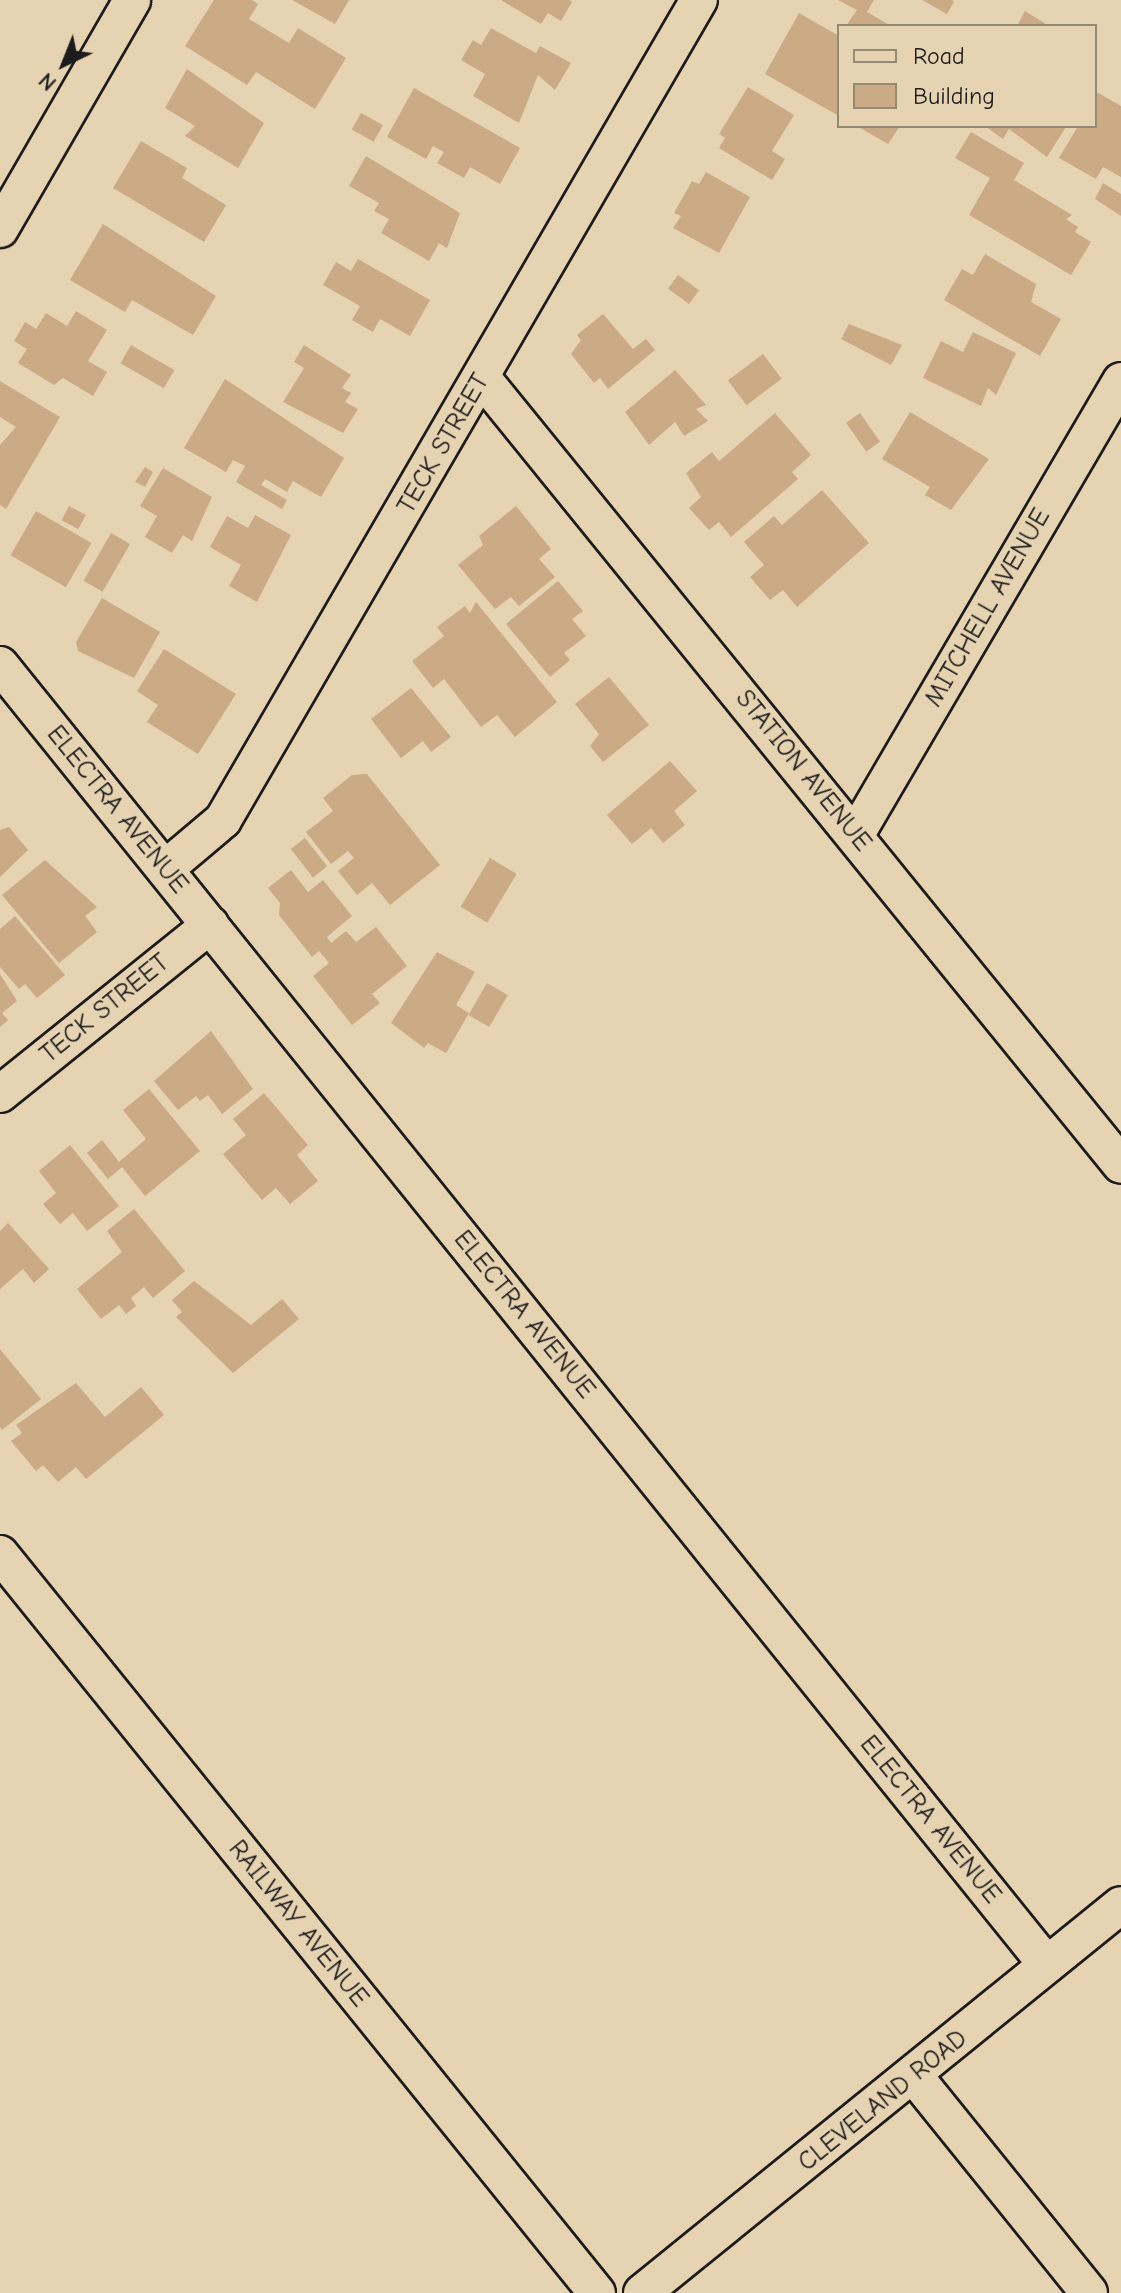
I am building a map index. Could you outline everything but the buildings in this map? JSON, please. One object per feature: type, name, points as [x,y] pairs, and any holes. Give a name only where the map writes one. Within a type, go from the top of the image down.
[{"type":"street","points":[[0,229],[132,0]]},
{"type":"street","name":"TECK STREET","points":[[165,869],[223,820],[483,379],[699,0]]},
{"type":"street","name":"STATION AVENUE","points":[[483,379],[1121,1165]]},
{"type":"street","name":"MITCHELL AVENUE","points":[[855,836],[1121,381]]},
{"type":"street","name":"ELECTRA AVENUE","points":[[0,665],[1047,1965]]},
{"type":"street","name":"TECK STREET","points":[[0,1094],[210,925]]},
{"type":"street","name":"RAILWAY AVENUE","points":[[0,1554],[597,2293]]},
{"type":"street","name":"CLEVELAND ROAD","points":[[642,2293],[915,2077],[1121,1905]]},
{"type":"street","points":[[915,2077],[1089,2293]]}]
